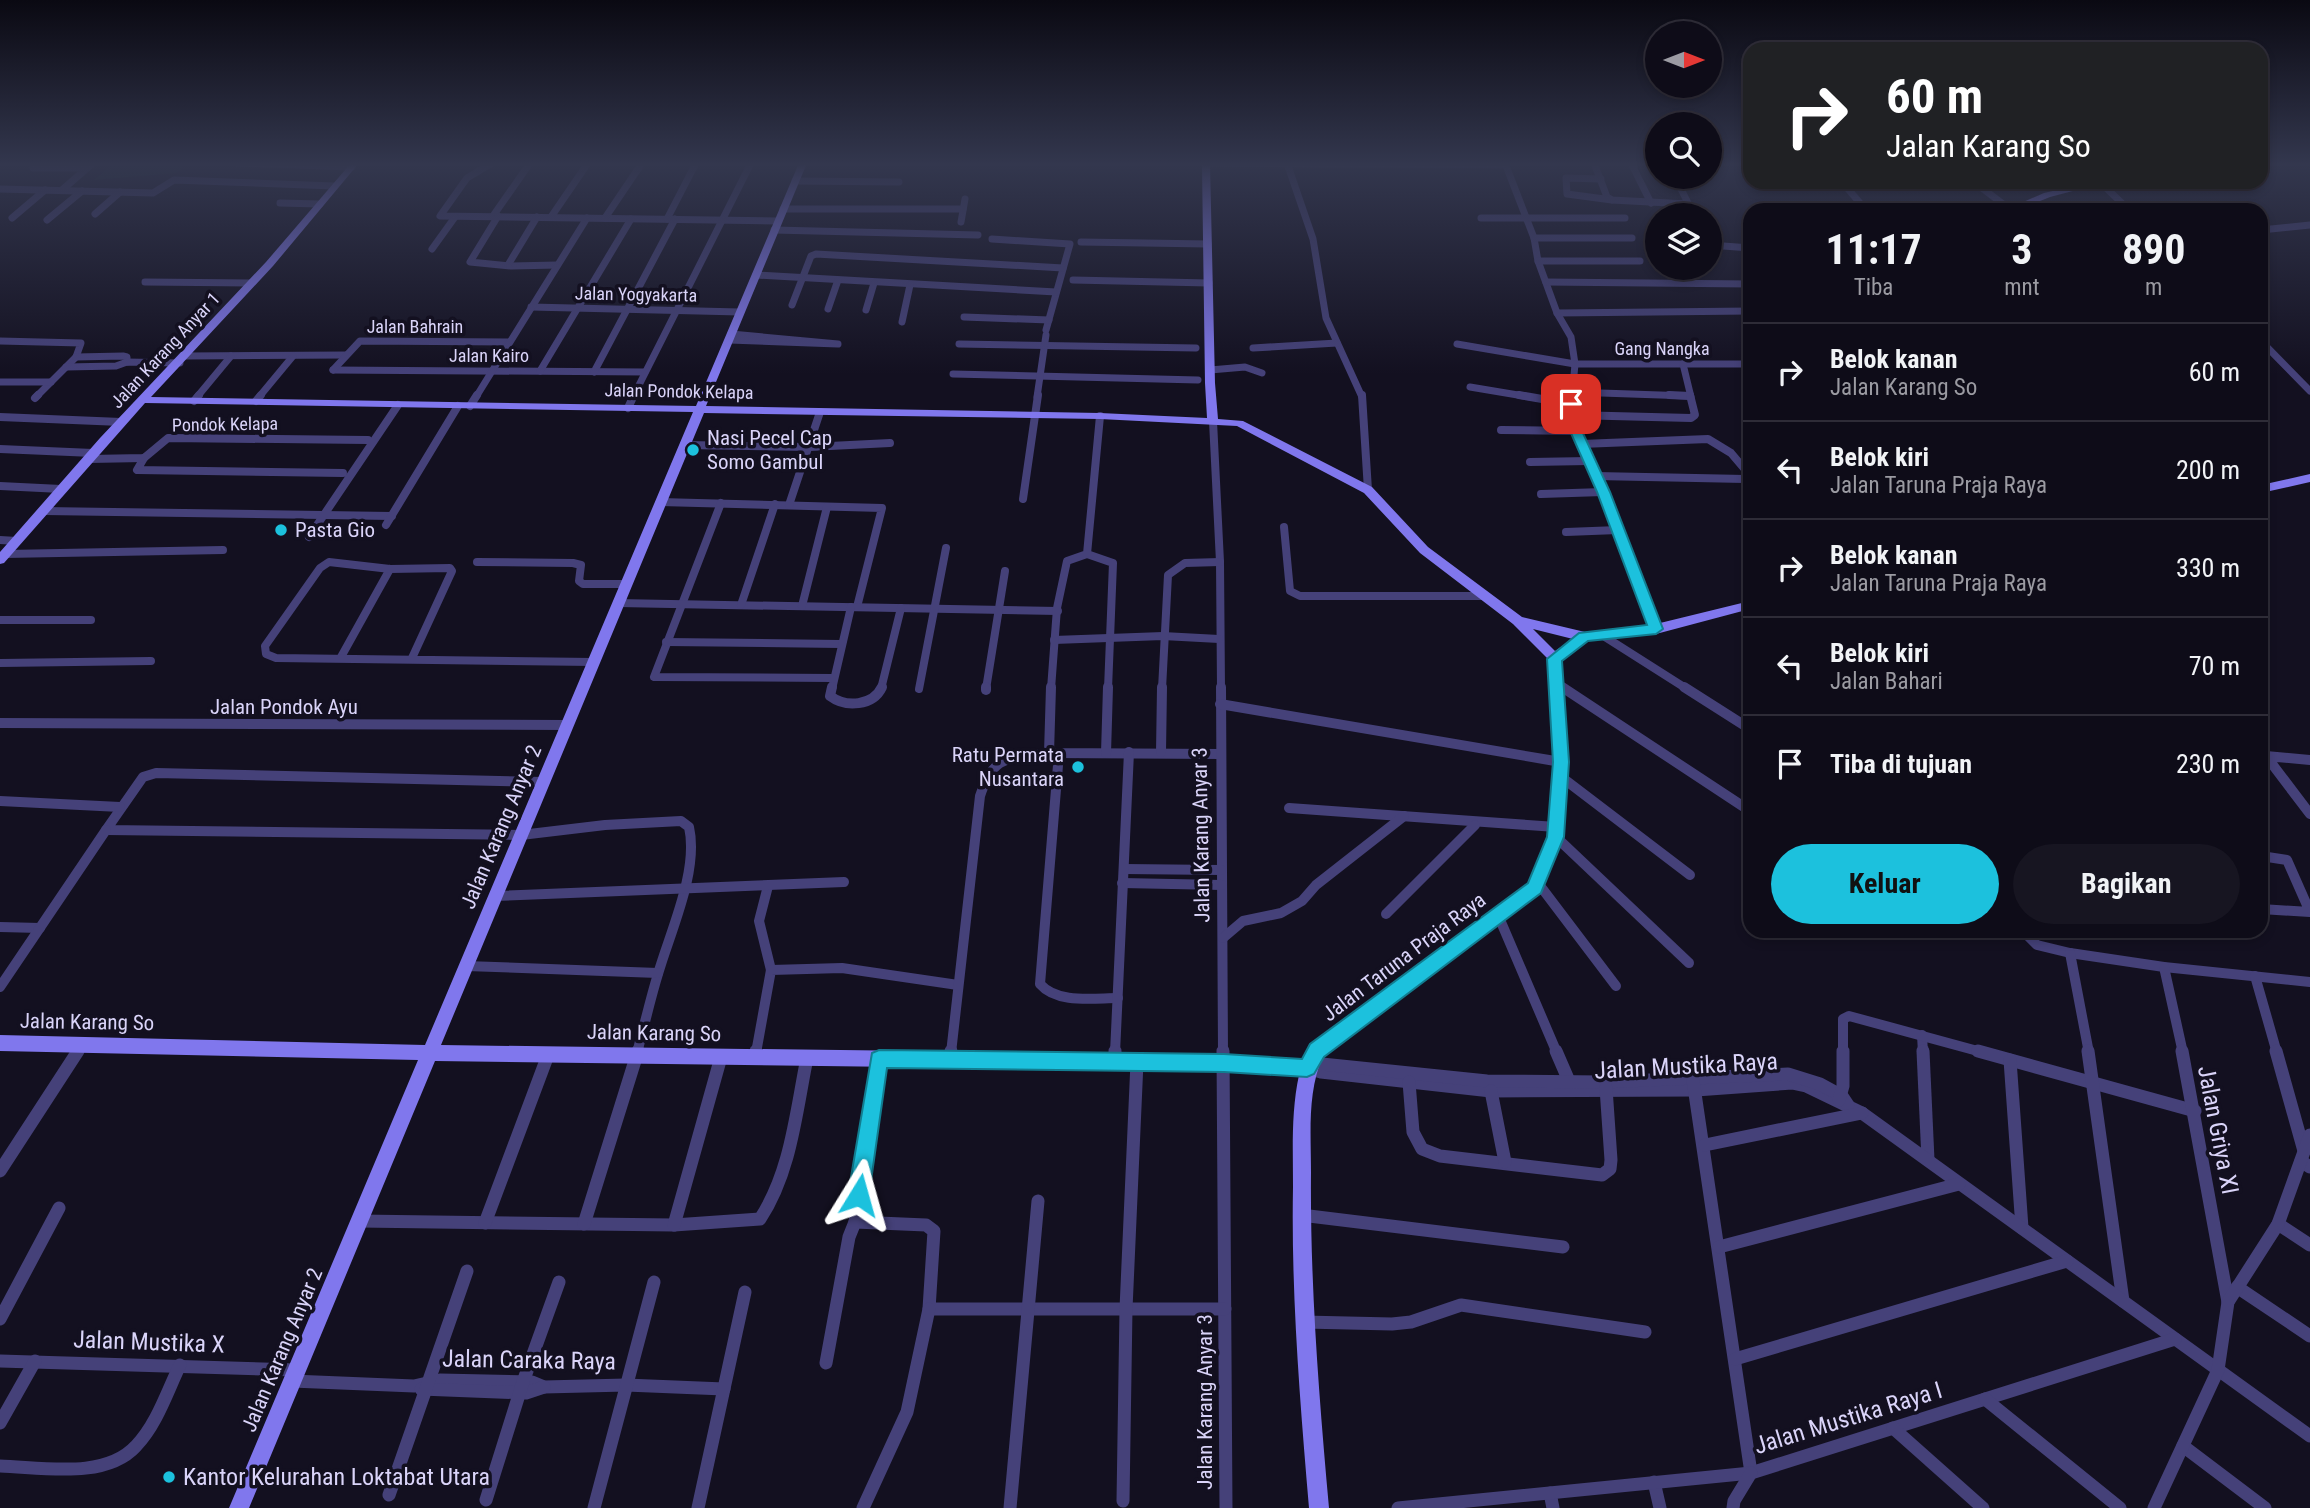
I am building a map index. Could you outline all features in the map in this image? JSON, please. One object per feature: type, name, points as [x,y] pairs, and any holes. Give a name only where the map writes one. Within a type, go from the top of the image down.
[{"type":"street","name":"Jalan Karang Anyar 1","points":[[3,557],[121,422],[183,359],[294,233]]},
{"type":"street","points":[[432,249],[443,233]]},
{"type":"street","points":[[486,233],[470,260],[474,264],[557,265]]},
{"type":"street","points":[[508,265],[527,233]]},
{"type":"street","points":[[386,525],[464,406],[492,371],[577,233]]},
{"type":"street","points":[[540,371],[623,233]]},
{"type":"street","points":[[594,372],[664,233]]},
{"type":"street","points":[[628,408],[674,311],[716,233]]},
{"type":"street","name":"Jalan Karang Anyar 2","points":[[239,1508],[773,233]]},
{"type":"street","points":[[956,233],[978,235]]},
{"type":"street","name":"Jalan Karang Anyar 3","points":[[1207,233],[1210,370],[1220,562],[1226,1508]]},
{"type":"street","points":[[1311,233],[1326,318],[1362,392],[1368,489],[1424,551],[1518,621],[1554,659],[1585,636]]},
{"type":"street","points":[[1532,233],[1538,261],[1557,313],[1571,337],[1575,364],[1571,404],[1576,431],[1603,492],[1656,629]]},
{"type":"street","points":[[1534,238],[1632,238]]},
{"type":"street","points":[[992,239],[1070,244],[1046,333],[1023,499]]},
{"type":"street","points":[[1081,242],[1208,244]]},
{"type":"street","points":[[1722,247],[1743,248]]},
{"type":"street","points":[[792,305],[801,277],[811,256],[816,254],[1063,268]]},
{"type":"street","points":[[1538,261],[1640,261]]},
{"type":"street","points":[[756,275],[1056,292]]},
{"type":"street","points":[[828,309],[838,280]]},
{"type":"street","points":[[1073,280],[1209,283]]},
{"type":"street","points":[[145,282],[251,283]]},
{"type":"street","points":[[1546,282],[1743,284]]},
{"type":"street","points":[[866,310],[874,283]]},
{"type":"street","points":[[902,322],[910,285]]},
{"type":"street","name":"Jalan Yogyakarta","points":[[531,307],[740,312]]},
{"type":"street","points":[[1557,313],[1743,311]]},
{"type":"street","points":[[964,317],[1049,320]]},
{"type":"street","points":[[730,337],[838,344],[730,337]]},
{"type":"street","points":[[0,341],[78,342],[82,345],[76,357],[35,398]]},
{"type":"street","name":"Jalan Bahrain","points":[[333,370],[357,343],[368,341],[509,342]]},
{"type":"street","points":[[1253,348],[1337,343]]},
{"type":"street","points":[[959,344],[1196,348]]},
{"type":"street","name":"Gang Nangka","points":[[1457,344],[1575,364],[1743,364]]},
{"type":"street","points":[[2268,348],[2310,391]]},
{"type":"street","points":[[2268,354],[2274,354]]},
{"type":"street","points":[[66,367],[116,366],[127,362],[231,356],[346,355]]},
{"type":"street","points":[[76,357],[127,356],[127,362]]},
{"type":"street","points":[[194,401],[231,356]]},
{"type":"street","points":[[256,401],[293,356]]},
{"type":"street","points":[[1572,415],[1691,418],[1695,415],[1683,364]]},
{"type":"street","points":[[1210,370],[1245,367],[1262,373]]},
{"type":"street","name":"Jalan Kairo","points":[[333,370],[645,372]]},
{"type":"street","points":[[953,374],[1198,380]]},
{"type":"street","points":[[0,382],[51,382]]},
{"type":"street","points":[[1470,387],[1571,404]]},
{"type":"street","points":[[1571,392],[1690,396]]},
{"type":"street","name":"Jalan Pondok Kelapa","points":[[144,400],[1100,416],[1213,421],[1245,425],[1368,489]]},
{"type":"street","points":[[309,537],[398,405]]},
{"type":"street","points":[[789,505],[820,412]]},
{"type":"street","points":[[1087,554],[1100,416]]},
{"type":"street","points":[[0,417],[121,422]]},
{"type":"street","points":[[1501,430],[1576,431]]},
{"type":"street","name":"Pondok Kelapa","points":[[144,458],[169,438],[368,440]]},
{"type":"street","points":[[1581,444],[1708,439],[1718,443],[1743,466]]},
{"type":"street","points":[[684,445],[810,447],[890,443]]},
{"type":"street","points":[[0,449],[144,458],[137,470],[343,473]]},
{"type":"street","points":[[1530,462],[1589,461]]},
{"type":"street","points":[[1596,476],[1743,479]]},
{"type":"street","points":[[2268,487],[2310,478]]},
{"type":"street","points":[[0,485],[61,489]]},
{"type":"street","points":[[1541,494],[1603,492]]},
{"type":"street","points":[[660,502],[882,508],[832,678],[830,696],[834,700],[867,702],[877,698],[901,608]]},
{"type":"street","points":[[721,503],[654,674],[657,679],[832,678]]},
{"type":"street","points":[[741,605],[775,505]]},
{"type":"street","points":[[802,606],[827,507]]},
{"type":"street","points":[[44,511],[391,516]]},
{"type":"street","points":[[1284,527],[1287,581],[1290,591],[1300,596],[1482,596]]},
{"type":"street","points":[[1566,532],[1618,530]]},
{"type":"street","points":[[0,540],[17,541]]},
{"type":"street","points":[[919,689],[946,548]]},
{"type":"street","points":[[3,557],[223,550]]},
{"type":"street","points":[[1106,753],[1108,638],[1113,563],[1087,554],[1068,561],[1054,640],[1054,753],[1040,984],[1042,990],[1052,996],[1118,998]]},
{"type":"street","points":[[412,658],[453,571],[446,568],[390,569],[329,562],[320,568],[265,646],[266,654],[275,658],[593,662]]},
{"type":"street","points":[[477,562],[573,563],[581,565],[579,581],[583,584],[626,584]]},
{"type":"street","points":[[1161,752],[1163,636],[1168,575],[1173,568],[1185,562],[1220,562]]},
{"type":"street","points":[[341,657],[390,569]]},
{"type":"street","points":[[986,690],[1005,571]]},
{"type":"street","points":[[618,603],[1058,611]]},
{"type":"street","points":[[1518,621],[1585,636],[1602,635],[1656,629],[1743,607]]},
{"type":"street","points":[[0,620],[91,620]]},
{"type":"street","points":[[1602,635],[1743,725]]},
{"type":"street","points":[[1054,640],[1163,636],[1219,639]]},
{"type":"street","points":[[666,642],[841,643]]},
{"type":"street","name":"Jalan Taruna Praja Raya","points":[[1307,1068],[1317,1051],[1529,894],[1538,883],[1556,832],[1560,769],[1554,659]]},
{"type":"street","points":[[0,663],[151,661]]},
{"type":"street","points":[[1556,683],[1743,806]]},
{"type":"street","points":[[1220,704],[1560,769],[1690,875]]},
{"type":"street","name":"Jalan Pondok Ayu","points":[[0,723],[567,725]]},
{"type":"street","points":[[1115,1062],[1129,752]]},
{"type":"street","points":[[950,1060],[980,796],[988,771],[1007,759],[1054,753],[1221,754]]},
{"type":"street","points":[[2268,753],[2310,760]]},
{"type":"street","points":[[2268,757],[2310,814]]},
{"type":"street","points":[[0,987],[120,807],[143,777],[156,774],[543,782]]},
{"type":"street","points":[[0,801],[120,807]]},
{"type":"street","points":[[1289,808],[1404,816],[1556,832],[1689,963]]},
{"type":"street","points":[[1223,938],[1243,921],[1281,913],[1302,901],[1316,885],[1404,816]]},
{"type":"street","points":[[106,830],[521,835],[605,825],[681,821],[689,827],[691,836],[685,890],[658,973],[637,1056],[584,1224]]},
{"type":"street","points":[[1386,914],[1475,825]]},
{"type":"street","points":[[2268,857],[2287,860],[2310,912],[2268,909]]},
{"type":"street","points":[[1124,869],[1222,870]]},
{"type":"street","points":[[495,896],[844,882]]},
{"type":"street","points":[[1122,883],[1222,885]]},
{"type":"street","points":[[1538,883],[1616,986]]},
{"type":"street","points":[[755,1057],[771,970],[760,921],[768,886]]},
{"type":"street","points":[[1498,915],[1572,1087]]},
{"type":"street","points":[[0,927],[40,928]]},
{"type":"street","points":[[2030,938],[2036,945],[2070,953],[2164,967],[2310,982]]},
{"type":"street","points":[[2070,953],[2094,1082],[2123,1301]]},
{"type":"street","points":[[771,970],[812,965],[844,967],[958,985]]},
{"type":"street","points":[[466,966],[658,973]]},
{"type":"street","name":"Jalan Griya XI","points":[[2164,967],[2194,1111],[2228,1302]]},
{"type":"street","points":[[2255,976],[2305,1160]]},
{"type":"street","points":[[1842,1101],[1843,1019],[1846,1016],[2194,1111]]},
{"type":"street","points":[[1922,1035],[1928,1160]]},
{"type":"street","name":"Jalan Karang So","points":[[0,1043],[548,1055],[1224,1063],[1307,1068]]},
{"type":"street","points":[[0,1171],[82,1045]]},
{"type":"street","points":[[485,1223],[548,1055]]},
{"type":"street","points":[[674,1225],[721,1057]]},
{"type":"street","points":[[359,1221],[674,1225],[760,1219],[771,1206],[779,1185],[807,1058]]},
{"type":"street","points":[[825,1363],[849,1237],[855,1222],[879,1059]]},
{"type":"street","points":[[2010,1060],[2022,1228]]},
{"type":"street","points":[[1123,1501],[1126,1309],[1137,1062]]},
{"type":"street","name":"Jalan Mustika Raya","points":[[1307,1068],[1322,1064],[1572,1087]]},
{"type":"street","points":[[1307,1068],[1301,1215],[1304,1322],[1319,1508]]},
{"type":"street","name":"Jalan Mustika Raya","points":[[1307,1068],[1321,1072],[1491,1091],[1792,1083],[1806,1086],[1842,1101],[1862,1113],[2310,1436]]},
{"type":"street","points":[[1409,1082],[1413,1132],[1422,1149],[1440,1156],[1602,1175],[1610,1169],[1611,1160],[1605,1087]]},
{"type":"street","name":"Jalan Mustika Raya I","points":[[1695,1085],[1751,1473],[2175,1339]]},
{"type":"street","points":[[1491,1091],[1505,1162]]},
{"type":"street","points":[[1705,1145],[1862,1113]]},
{"type":"street","points":[[2154,1508],[2218,1370],[2228,1302],[2278,1224],[2305,1160],[2310,1135]]},
{"type":"street","points":[[1719,1247],[1959,1184]]},
{"type":"street","points":[[1010,1508],[1038,1201]]},
{"type":"street","points":[[0,1319],[59,1208]]},
{"type":"street","points":[[1301,1215],[1563,1247]]},
{"type":"street","points":[[855,1222],[926,1225],[934,1231],[929,1309],[907,1412],[863,1508]]},
{"type":"street","points":[[2278,1224],[2310,1245]]},
{"type":"street","points":[[1735,1359],[2067,1261]]},
{"type":"street","points":[[389,1495],[422,1386],[467,1271]]},
{"type":"street","points":[[486,1500],[521,1387],[559,1282]]},
{"type":"street","points":[[594,1508],[654,1282]]},
{"type":"street","points":[[2237,1287],[2310,1336]]},
{"type":"street","points":[[698,1508],[745,1292]]},
{"type":"street","points":[[1304,1322],[1400,1324],[1461,1305],[1645,1332]]},
{"type":"street","points":[[929,1309],[1225,1309]]},
{"type":"street","name":"Jalan Mustika X","points":[[0,1361],[180,1365],[294,1376]]},
{"type":"street","points":[[0,1423],[35,1361]]},
{"type":"street","points":[[0,1466],[112,1464],[128,1454],[142,1440],[180,1365]]},
{"type":"street","name":"Jalan Caraka Raya","points":[[294,1376],[422,1386],[626,1385],[724,1389]]},
{"type":"street","points":[[1985,1399],[2120,1508]]},
{"type":"street","points":[[1893,1428],[1983,1508]]},
{"type":"street","points":[[2183,1446],[2265,1508]]},
{"type":"street","points":[[1398,1508],[1552,1500],[1654,1482],[1751,1473]]},
{"type":"street","points":[[1733,1508],[1734,1501],[1751,1473]]},
{"type":"street","points":[[1654,1482],[1660,1508]]},
{"type":"place","name":"Nasi Pecel Cap Somo Gambul","points":[[693,450]]},
{"type":"place","name":"Pasta Gio","points":[[281,530]]},
{"type":"place","name":"Ratu Permata Nusantara","points":[[1078,767]]},
{"type":"place","name":"Kantor Kelurahan Loktabat Utara","points":[[169,1477]]},
{"type":"route","points":[[859,1195],[879,1059],[1224,1063],[1307,1068],[1317,1051],[1535,888],[1556,837],[1561,762],[1554,659],[1585,636],[1656,629],[1603,492],[1576,431],[1571,404]]}]
